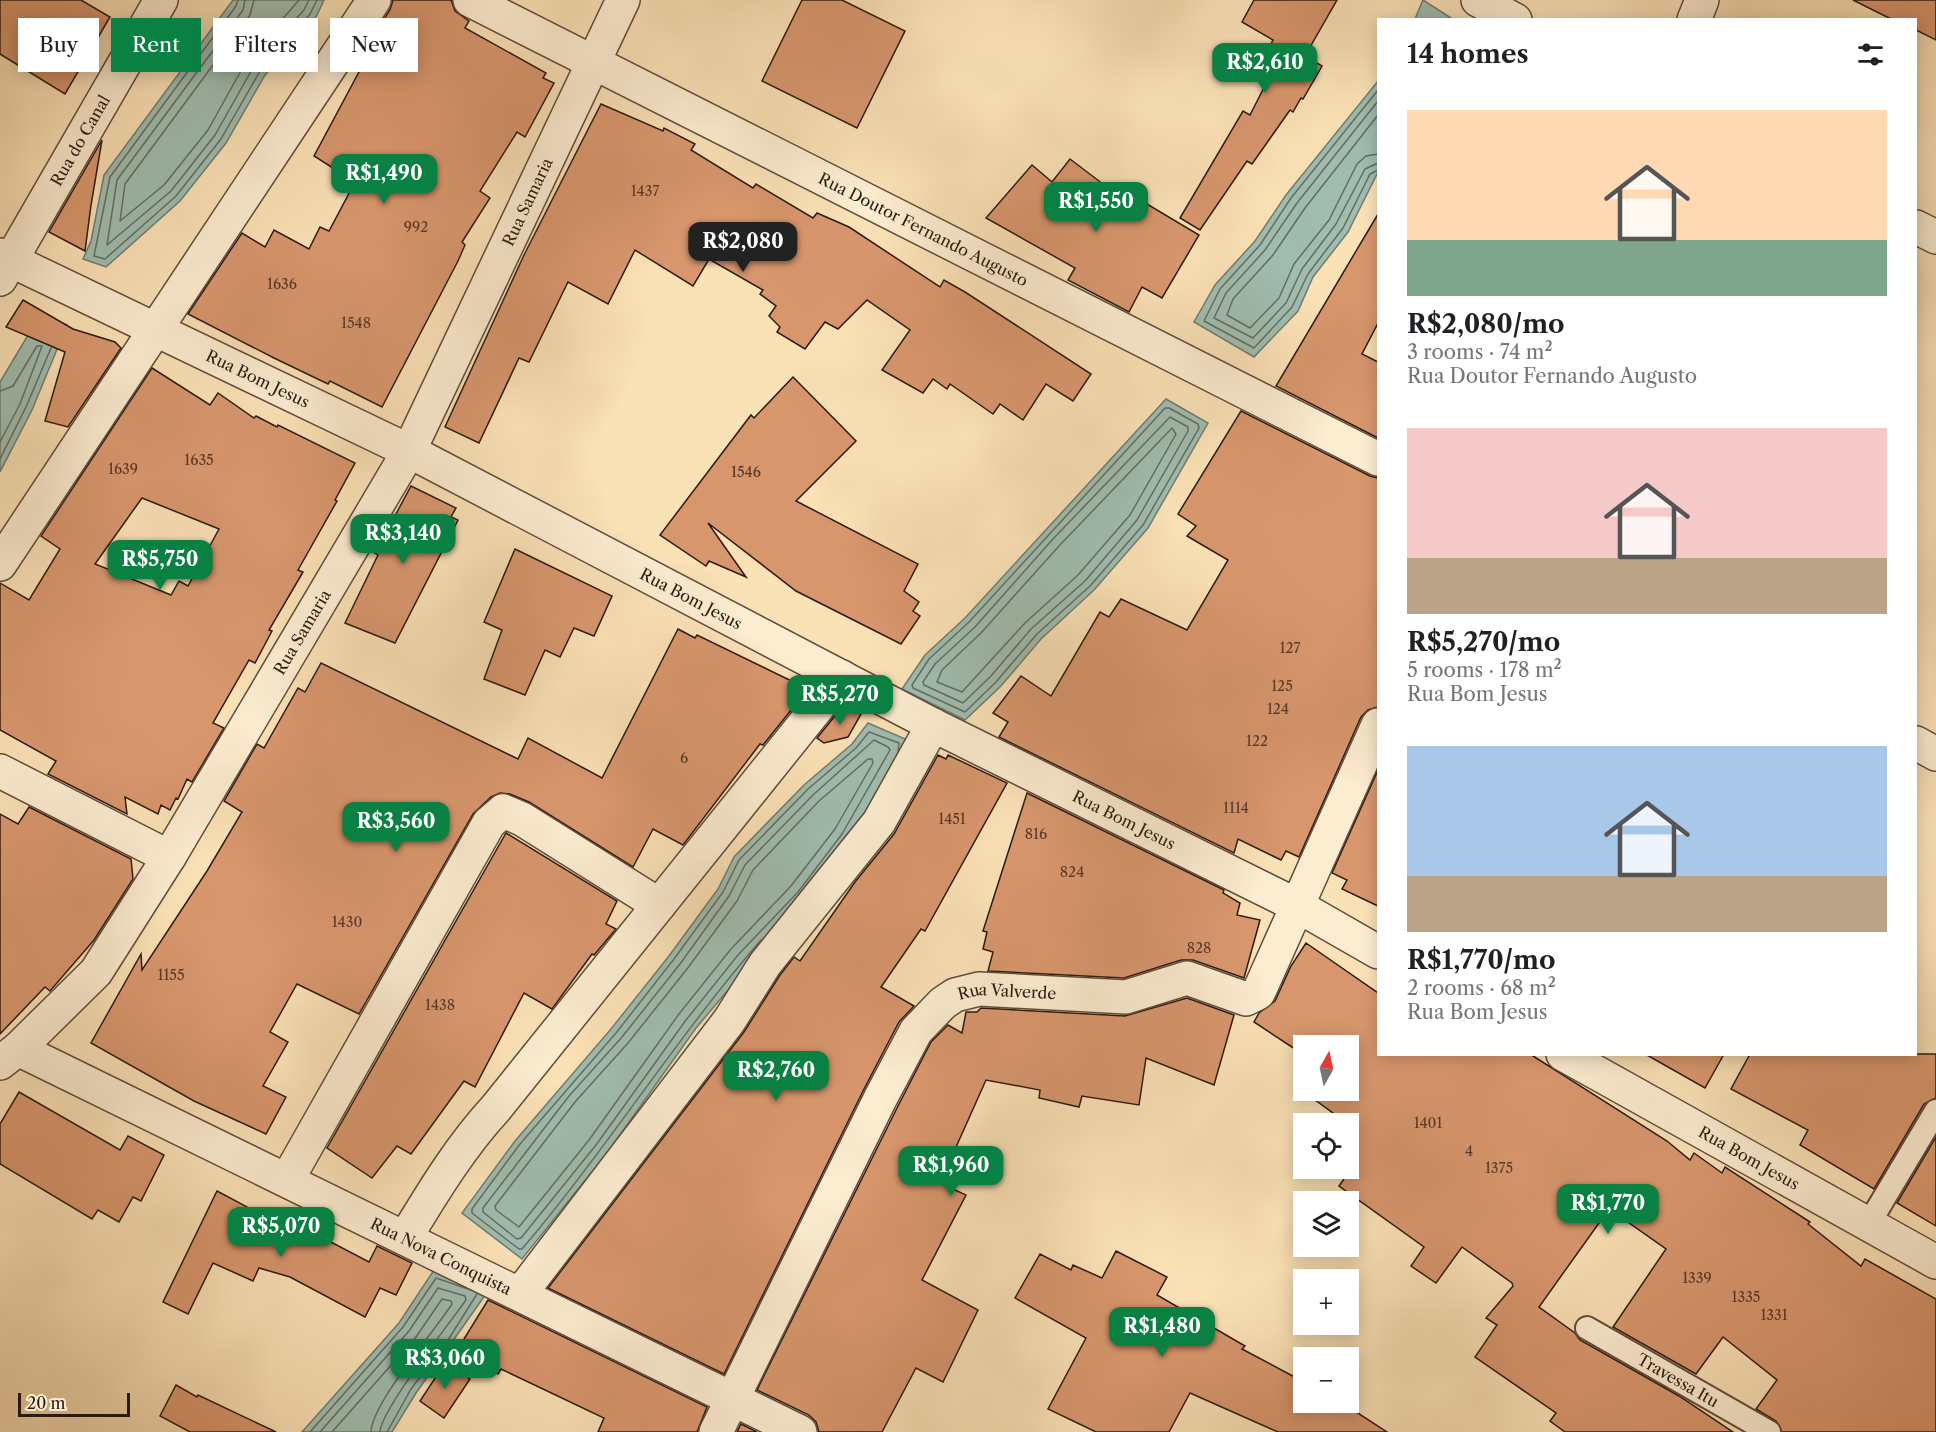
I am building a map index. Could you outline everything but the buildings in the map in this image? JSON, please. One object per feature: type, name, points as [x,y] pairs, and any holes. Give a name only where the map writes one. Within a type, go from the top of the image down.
[{"type":"street","name":"Rua do Canal","points":[[4,265],[161,0]]},
{"type":"street","points":[[0,564],[374,0]]},
{"type":"street","name":"Rua Doutor Fernando Augusto","points":[[470,0],[1377,458]]},
{"type":"street","name":"Rua Samaria","points":[[9,1056],[96,972],[169,857],[408,451],[623,0]]},
{"type":"street","points":[[1478,0],[1511,18]]},
{"type":"street","points":[[1695,18],[1702,0]]},
{"type":"street","points":[[1917,228],[1936,237]]},
{"type":"street","name":"Rua Bom Jesus","points":[[4,265],[156,329],[408,451],[933,725],[1296,905],[1377,951]]},
{"type":"street","points":[[405,1238],[473,1133],[496,1108],[842,677]]},
{"type":"street","points":[[521,1293],[729,1021],[776,949],[879,822],[933,725]]},
{"type":"street","name":"Rua Valverde","points":[[716,1432],[731,1396],[880,1099],[916,1031],[938,1007],[955,995],[979,989],[1126,997],[1187,978],[1246,999],[1252,998],[1261,987],[1377,727]]},
{"type":"street","points":[[1917,744],[1936,754]]},
{"type":"street","points":[[0,771],[169,857]]},
{"type":"street","points":[[287,1180],[489,823],[503,810],[522,819],[659,905]]},
{"type":"street","name":"Rua Nova Conquista","points":[[9,1056],[287,1180],[731,1396],[800,1432]]},
{"type":"street","name":"Rua Bom Jesus","points":[[1567,1056],[1936,1262]]},
{"type":"lane","points":[[1868,1225],[1936,1111]]},
{"type":"lane","name":"Travessa Itu","points":[[1587,1328],[1769,1432]]},
{"type":"water","points":[[233,0],[324,0],[315,18],[220,18]]},
{"type":"water","points":[[1423,0],[1451,18],[1415,18]]},
{"type":"water","points":[[213,27],[213,72],[268,72],[226,143],[180,201],[106,267],[83,259],[91,241],[104,175],[180,72],[201,72],[201,43]]},
{"type":"water","points":[[1377,82],[1377,174],[1348,232],[1313,277],[1298,311],[1254,357],[1194,322],[1215,285],[1255,241],[1286,195]]},
{"type":"water","points":[[40,315],[67,325],[32,410],[0,472],[0,382]]},
{"type":"water","points":[[1166,399],[1208,423],[1148,528],[1094,590],[1041,639],[1001,686],[965,720],[902,689],[925,655],[965,618]]},
{"type":"water","points":[[868,723],[910,741],[854,841],[696,1028],[607,1153],[522,1259],[462,1213],[515,1141],[611,1029],[669,956],[718,889],[734,857],[804,785],[852,744]]},
{"type":"water","points":[[434,1270],[488,1291],[416,1393],[392,1432],[302,1432],[399,1323]]}]
